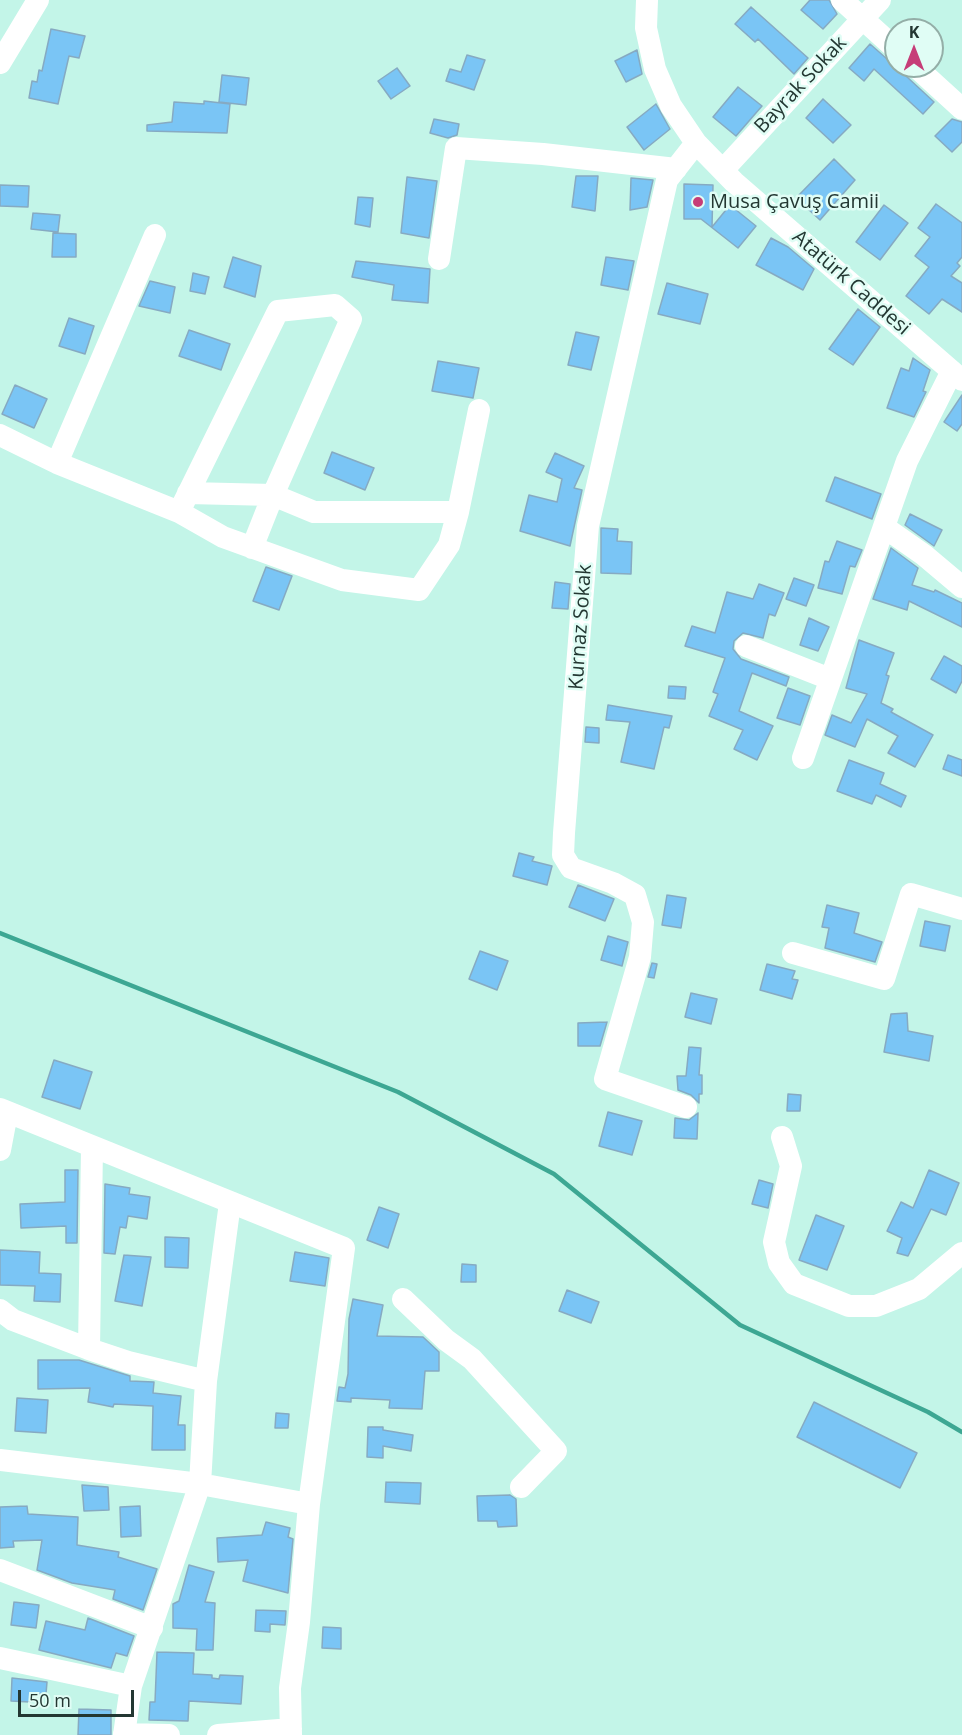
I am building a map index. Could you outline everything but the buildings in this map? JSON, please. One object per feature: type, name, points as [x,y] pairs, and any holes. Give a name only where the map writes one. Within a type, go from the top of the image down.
[{"type":"street","points":[[0,63],[38,0]]},
{"type":"street","name":"Atatürk Caddesi","points":[[647,0],[646,28],[655,69],[671,106],[696,143],[723,170],[957,375]]},
{"type":"street","points":[[842,0],[884,38]]},
{"type":"street","name":"Bayrak Sokak","points":[[723,170],[880,0]]},
{"type":"street","points":[[928,78],[962,109]]},
{"type":"street","name":"Kurnaz Sokak","points":[[686,1107],[605,1079],[640,957],[643,922],[635,895],[613,883],[571,868],[563,855],[588,526],[667,180],[696,143]]},
{"type":"street","points":[[439,259],[456,148],[543,154],[676,169]]},
{"type":"street","points":[[57,463],[155,235]]},
{"type":"street","points":[[183,503],[278,310],[335,305],[351,319],[252,548]]},
{"type":"street","points":[[803,758],[908,461],[957,375]]},
{"type":"street","points":[[183,503],[223,537],[252,548],[342,580],[419,590],[449,545],[479,410]]},
{"type":"street","points":[[0,435],[57,463],[183,503],[273,495],[314,512],[458,512]]},
{"type":"street","points":[[884,527],[924,555],[962,587]]},
{"type":"street","points":[[746,646],[830,679]]},
{"type":"street","points":[[793,953],[884,979],[911,894],[962,909]]},
{"type":"street","points":[[0,1150],[3,1111],[344,1248],[309,1504],[299,1622],[290,1688],[291,1732],[219,1735]]},
{"type":"street","points":[[782,1137],[791,1166],[774,1242],[779,1263],[794,1284],[849,1306],[876,1306],[919,1289],[961,1248]]},
{"type":"street","points":[[89,1349],[92,1147]]},
{"type":"street","points":[[169,1735],[124,1734],[131,1686],[200,1484],[206,1381],[230,1203]]},
{"type":"street","points":[[403,1299],[446,1340],[472,1359],[556,1450],[521,1487]]},
{"type":"street","points":[[0,1310],[13,1320],[89,1349],[128,1362],[206,1381]]},
{"type":"street","points":[[0,1460],[200,1484],[309,1504]]},
{"type":"street","points":[[0,1570],[152,1628]]},
{"type":"street","points":[[0,1658],[131,1686]]},
{"type":"waterway","points":[[0,933],[398,1092],[554,1174],[740,1325],[928,1412],[962,1432]]},
{"type":"place","name":"Musa Çavuş Camii","points":[[698,202]]}]
